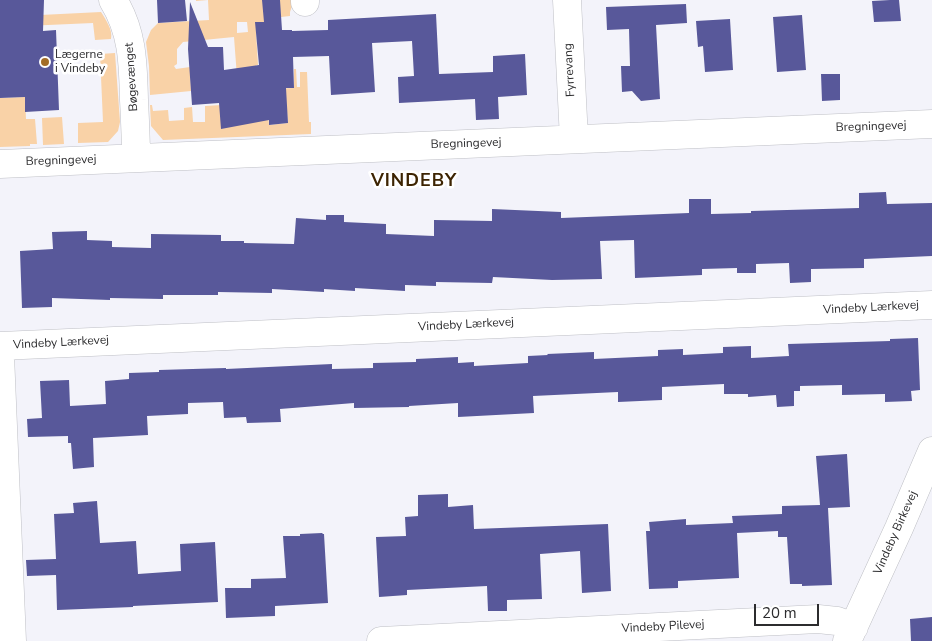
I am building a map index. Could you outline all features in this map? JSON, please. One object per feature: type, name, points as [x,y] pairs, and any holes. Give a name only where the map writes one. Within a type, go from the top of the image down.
[{"type":"street","name":"Bøgevænget","points":[[113,0],[125,24],[130,45],[134,80],[136,158]]},
{"type":"street","name":"Fyrrevang","points":[[566,0],[574,140]]},
{"type":"street","name":"Bregningevej","points":[[0,164],[932,124]]},
{"type":"street","name":"Vindeby Lærkevej","points":[[0,346],[932,305]]},
{"type":"street","points":[[0,355],[12,641]]},
{"type":"street","name":"Vindeby Birkevej","points":[[850,634],[932,451]]},
{"type":"street","name":"Vindeby Pilevej","points":[[381,641],[818,619],[837,621],[850,634]]},
{"type":"shaded area","points":[[208,0],[294,0],[290,16],[272,18],[256,32],[258,65],[256,65],[267,89],[294,88],[294,69],[296,69],[297,87],[300,87],[300,72],[307,72],[311,134],[163,140],[151,126],[150,105],[152,105],[153,111],[168,110],[169,121],[184,120],[184,108],[192,107],[193,122],[205,122],[205,106],[237,104],[234,37],[183,42],[177,49],[177,64],[174,66],[176,69],[190,67],[191,91],[150,95],[146,42],[151,30],[158,23],[209,20]],"holes":[[[237,22],[247,22],[248,32],[237,33]],[[287,111],[288,123],[269,125],[268,112]]]},
{"type":"shaded area","points":[[101,12],[110,29],[111,39],[95,40],[93,23],[3,27],[0,17]]},
{"type":"shaded area","points":[[115,53],[120,122],[118,131],[108,142],[78,143],[78,123],[103,122],[100,54]]},
{"type":"shaded area","points":[[25,97],[26,119],[35,119],[37,144],[0,147],[0,98]]},
{"type":"shaded area","points":[[62,117],[64,144],[43,145],[42,118]]},
{"type":"building","name":"Lægerne i Vindeby","points":[[0,0],[44,0],[43,31],[56,30],[59,110],[25,112],[25,97],[0,98]]},
{"type":"building","points":[[157,0],[185,0],[187,21],[158,23]]},
{"type":"building","points":[[262,0],[280,0],[282,30],[292,31],[328,30],[328,20],[436,14],[439,74],[493,72],[493,56],[525,54],[527,95],[498,97],[499,119],[476,120],[475,99],[399,103],[398,77],[414,76],[412,41],[372,43],[375,92],[331,95],[329,56],[293,57],[294,88],[286,88],[288,123],[269,125],[269,120],[221,129],[219,103],[192,105],[188,49],[190,2],[208,47],[223,47],[224,70],[259,65],[255,22],[264,22]]},
{"type":"building","points":[[899,0],[901,21],[874,22],[872,1]]},
{"type":"building","points":[[686,4],[687,23],[656,25],[660,99],[641,101],[632,91],[622,92],[621,66],[630,66],[629,29],[607,30],[606,7]]},
{"type":"building","points":[[802,15],[806,70],[777,72],[773,17]]},
{"type":"building","points":[[730,19],[733,70],[705,72],[703,46],[698,47],[696,21]]},
{"type":"building","points":[[821,74],[840,74],[840,100],[822,101]]},
{"type":"building","points":[[886,192],[887,204],[932,203],[932,256],[864,259],[864,268],[811,269],[811,282],[790,283],[789,263],[756,264],[756,273],[737,273],[737,268],[702,269],[702,275],[635,278],[634,240],[600,241],[602,279],[552,280],[493,277],[492,283],[436,282],[436,286],[405,285],[405,291],[355,288],[355,291],[324,289],[324,292],[272,289],[272,293],[218,292],[218,295],[163,295],[163,299],[52,298],[52,307],[22,308],[20,251],[53,249],[52,232],[87,231],[87,240],[112,241],[112,247],[151,248],[151,234],[221,235],[221,241],[294,244],[296,218],[326,220],[326,215],[344,215],[344,222],[386,224],[386,234],[434,236],[434,220],[492,221],[492,209],[561,212],[561,218],[689,213],[689,199],[711,199],[711,214],[751,213],[751,211],[859,208],[859,193]]},
{"type":"building","points":[[918,338],[920,390],[911,391],[912,401],[885,402],[885,394],[842,395],[842,385],[800,386],[800,391],[794,391],[794,406],[777,407],[776,395],[748,397],[748,394],[724,394],[724,384],[662,387],[662,400],[618,402],[618,392],[533,396],[534,413],[458,417],[458,403],[409,407],[354,408],[354,403],[280,409],[281,422],[247,423],[246,417],[224,418],[223,402],[188,403],[188,414],[147,416],[148,435],[93,438],[94,467],[73,469],[71,443],[68,443],[68,436],[28,437],[27,419],[42,418],[40,381],[69,380],[70,406],[106,404],[105,381],[129,379],[129,373],[159,372],[159,370],[332,364],[332,369],[373,368],[373,363],[416,362],[416,359],[458,357],[458,363],[474,362],[474,366],[528,363],[528,356],[547,354],[594,352],[594,359],[658,356],[658,350],[683,349],[683,355],[723,353],[723,347],[751,346],[751,358],[789,356],[788,344],[890,341],[890,339]]},
{"type":"building","points":[[847,454],[850,507],[828,508],[832,585],[802,586],[802,584],[790,584],[787,537],[778,537],[778,531],[737,533],[739,578],[678,581],[678,588],[649,589],[646,531],[650,531],[649,522],[686,519],[686,525],[733,523],[732,516],[782,514],[782,506],[820,505],[816,456]]},
{"type":"building","points":[[448,494],[448,507],[473,505],[474,529],[608,524],[611,591],[582,593],[580,551],[540,554],[542,599],[507,600],[507,611],[488,611],[487,586],[407,590],[407,595],[379,597],[376,537],[406,536],[405,517],[418,516],[418,495]]},
{"type":"building","points":[[97,501],[100,543],[136,541],[138,574],[181,571],[180,544],[215,542],[218,602],[57,610],[56,575],[27,576],[26,560],[56,559],[54,514],[74,513],[73,503]]},
{"type":"building","points":[[324,534],[328,603],[275,606],[275,616],[226,618],[225,588],[251,588],[251,579],[286,578],[283,536]]},
{"type":"building","points":[[932,617],[932,641],[911,641],[910,619]]},
{"type":"place","name":"Lægerne i Vindeby","points":[[45,62]]},
{"type":"district","name":"VINDEBY","points":[[414,182]]}]
